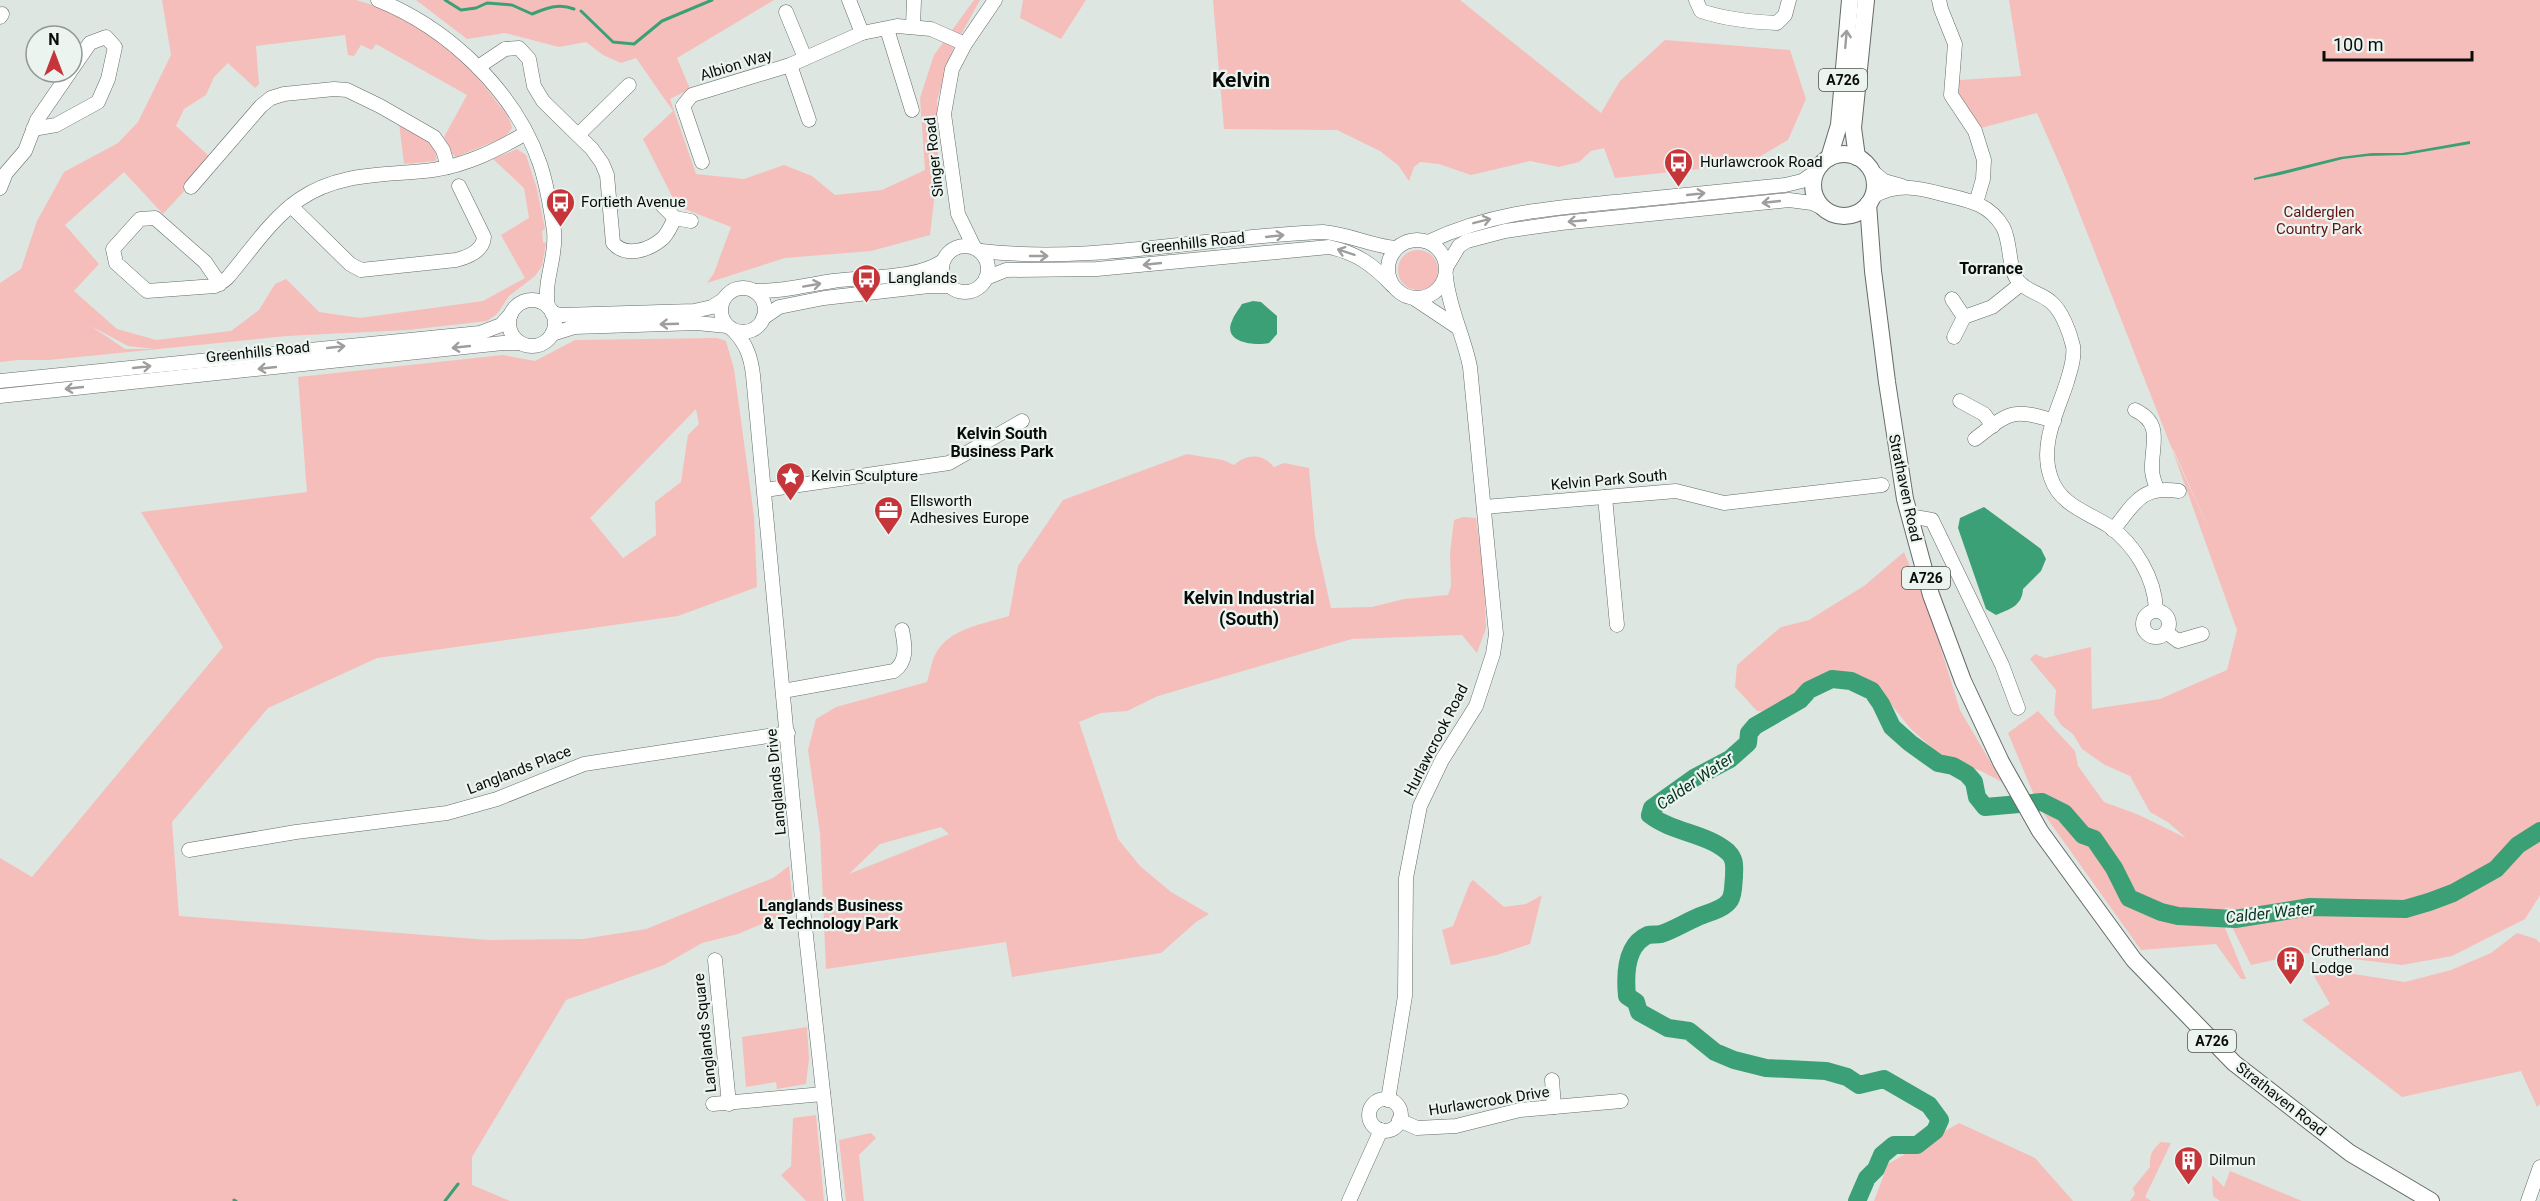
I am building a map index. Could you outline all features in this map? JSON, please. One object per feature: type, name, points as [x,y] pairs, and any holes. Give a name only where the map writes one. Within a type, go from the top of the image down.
[{"type":"main road","name":"A726","points":[[1827,210],[1819,202],[1814,181],[1839,125],[1850,0]]},
{"type":"main road","name":"A726","points":[[1857,157],[1853,128],[1866,0]]},
{"type":"main road","points":[[1823,165],[1846,154],[1866,163],[1872,172]]},
{"type":"main road","name":"A726","points":[[1870,201],[1875,189],[1872,172]]},
{"type":"main road","points":[[1827,210],[1848,215],[1859,212],[1870,201]]},
{"type":"main road","name":"Strathaven Road","points":[[1870,201],[1873,272],[1894,440],[1909,516],[1931,595],[1963,681],[2001,762],[2040,831],[2134,960],[2234,1064],[2350,1153],[2431,1201]]},
{"type":"main road","name":"Strathaven Road","points":[[1848,215],[1859,232],[1873,272]]},
{"type":"street","points":[[378,0],[430,27],[464,51],[499,92],[526,133],[540,165],[554,230],[554,255],[545,290],[554,320],[552,334]]},
{"type":"street","points":[[849,0],[862,33]]},
{"type":"street","points":[[913,26],[914,0]]},
{"type":"street","name":"Singer Road","points":[[977,249],[958,214],[944,114],[952,69],[965,44],[995,0]]},
{"type":"street","points":[[1696,0],[1701,11],[1710,14],[1777,23],[1785,15],[1788,0]]},
{"type":"street","points":[[1939,0],[1955,44],[1951,95],[1975,131],[1984,160],[1983,179],[1976,203]]},
{"type":"street","points":[[786,12],[805,58]]},
{"type":"street","name":"Albion Way","points":[[702,162],[683,106],[692,95],[790,65],[862,33],[897,26],[931,29],[965,44]]},
{"type":"street","points":[[887,28],[912,110]]},
{"type":"street","points":[[33,129],[56,125],[98,102],[108,79],[115,47],[106,37],[90,43],[84,52]]},
{"type":"street","points":[[478,67],[505,50],[519,48],[529,59],[534,86],[543,101],[578,135],[602,163],[607,175],[613,243],[617,248],[630,253],[647,248],[661,240],[675,218]]},
{"type":"street","name":"Albion Way","points":[[790,65],[809,120]]},
{"type":"street","points":[[0,188],[3,171],[24,151],[37,120],[61,84]]},
{"type":"street","points":[[578,135],[629,85]]},
{"type":"street","points":[[191,187],[261,106],[271,98],[284,94],[334,88],[358,94],[426,132],[440,143],[448,167]]},
{"type":"street","points":[[220,284],[205,262],[155,218],[140,219],[113,249],[116,263],[147,291],[209,287],[220,284],[230,276],[263,235],[291,206],[320,189],[359,176],[448,167],[491,152],[526,133]]},
{"type":"street","points":[[1428,242],[1468,224],[1506,215],[1553,208],[1785,185],[1802,181],[1823,165]]},
{"type":"street","points":[[1872,172],[1884,181],[1910,187]]},
{"type":"street","points":[[291,206],[350,264],[361,270],[456,260],[465,258],[480,248],[484,237],[459,186]]},
{"type":"street","points":[[1870,201],[1886,191],[1923,187],[1976,203],[1995,216],[2008,241],[2014,274],[2021,284],[2052,302],[2062,319],[2073,347],[2071,370],[2046,448],[2051,477],[2056,490],[2076,508],[2113,530],[2138,556],[2156,596],[2157,610]]},
{"type":"street","points":[[1415,299],[1434,294],[1459,246],[1467,241],[1495,233],[1550,224],[1789,200],[1812,203],[1827,210]]},
{"type":"street","points":[[662,205],[675,218],[690,221]]},
{"type":"street","name":"Singer Road","points":[[946,256],[958,214]]},
{"type":"street","name":"Greenhills Road","points":[[977,249],[1022,256],[1092,255],[1323,232],[1344,235],[1377,246],[1396,248]]},
{"type":"street","points":[[1446,272],[1441,251],[1428,242],[1413,240],[1396,248],[1391,255],[1388,270],[1392,285],[1400,293],[1415,299],[1457,327]]},
{"type":"street","points":[[524,302],[536,301],[562,315],[694,311],[712,307],[733,290],[747,288],[754,291],[785,290],[834,281],[921,272],[962,245],[977,249],[988,264],[986,278],[973,290],[961,292],[950,286],[942,275],[946,256]]},
{"type":"street","name":"Greenhills Road","points":[[986,278],[1006,270],[1097,269],[1329,247],[1359,257],[1376,268],[1392,285]]},
{"type":"street","name":"Hurlawcrook Road","points":[[1388,1100],[1405,996],[1406,878],[1420,806],[1442,760],[1476,706],[1493,654],[1496,634],[1470,367],[1465,340],[1457,327],[1448,293],[1446,272]]},
{"type":"street","points":[[548,274],[511,314],[509,327],[520,343],[534,346],[541,344],[552,334],[574,327],[697,323],[745,332],[756,328],[779,307],[814,300],[929,286],[950,286]]},
{"type":"street","points":[[1954,337],[1964,317],[1992,307],[2021,284]]},
{"type":"street","points":[[754,291],[763,302],[762,321]]},
{"type":"street","points":[[1952,299],[1964,317]]},
{"type":"street","points":[[723,300],[721,314],[730,328]]},
{"type":"street","name":"Greenhills Road","points":[[0,381],[480,333],[501,325],[511,314]]},
{"type":"street","name":"Langlands Drive","points":[[751,359],[762,321]]},
{"type":"street","name":"Langlands Drive","points":[[730,328],[741,338],[751,359],[802,898],[835,1201]]},
{"type":"street","name":"Greenhills Road","points":[[0,396],[520,343]]},
{"type":"street","points":[[1960,400],[1984,414],[1993,426]]},
{"type":"street","points":[[2135,410],[2144,415],[2152,426],[2155,447],[2152,470],[2157,489]]},
{"type":"street","points":[[1975,439],[2012,413],[2020,412],[2054,421]]},
{"type":"street","points":[[765,490],[949,462],[1022,421]]},
{"type":"street","name":"Kelvin Park South","points":[[1484,507],[1676,491],[1724,503],[1882,485]]},
{"type":"street","points":[[2113,530],[2137,500],[2157,489],[2179,490]]},
{"type":"street","points":[[1605,497],[1617,625]]},
{"type":"street","points":[[1909,516],[1932,520],[2002,665],[2018,708]]},
{"type":"street","points":[[2157,610],[2164,614],[2169,629],[2163,635],[2155,636],[2146,633],[2143,628],[2145,616],[2157,610]]},
{"type":"street","points":[[783,692],[894,671],[902,663],[904,657],[902,630]]},
{"type":"street","points":[[2166,632],[2178,641],[2202,634]]},
{"type":"street","name":"Langlands Place","points":[[189,850],[296,832],[447,813],[497,800],[584,764],[788,732]]},
{"type":"street","name":"Langlands Square","points":[[714,960],[729,1104]]},
{"type":"street","points":[[1552,1080],[1554,1107]]},
{"type":"street","name":"Langlands Square","points":[[713,1104],[823,1094]]},
{"type":"street","points":[[1388,1100],[1397,1106],[1400,1120],[1394,1128],[1381,1130],[1373,1125],[1369,1112],[1378,1101],[1388,1100]]},
{"type":"street","name":"Hurlawcrook Drive","points":[[1400,1120],[1417,1128],[1456,1126],[1520,1110],[1621,1101]]},
{"type":"street","points":[[1349,1201],[1381,1130]]},
{"type":"street","points":[[2528,1201],[2540,1167]]},
{"type":"green space","points":[[162,0],[356,0],[415,25],[449,50],[480,80],[507,116],[512,128],[505,137],[456,157],[452,154],[444,137],[467,95],[376,44],[372,50],[361,45],[354,56],[348,55],[345,35],[256,46],[259,84],[255,88],[228,63],[214,77],[206,95],[184,109],[176,126],[210,157],[187,188],[163,214],[124,172],[65,225],[99,264],[74,291],[117,329],[156,340],[231,331],[259,310],[275,284],[286,279],[319,312],[360,318],[483,301],[525,278],[501,235],[529,218],[524,188],[493,159],[517,149],[526,155],[537,189],[545,229],[542,231],[543,242],[546,243],[542,266],[535,276],[509,296],[497,314],[487,321],[408,330],[287,336],[49,360],[0,362],[0,283],[21,269],[37,221],[64,172],[118,143],[138,122],[171,55]],"holes":[[[91,326],[128,346],[155,349],[125,349]]]},
{"type":"green space","points":[[416,0],[774,0],[677,58],[690,89],[670,99],[696,174],[744,179],[784,165],[812,176],[835,195],[882,190],[925,170],[920,98],[934,55],[974,0],[980,0],[953,49],[937,100],[938,165],[930,235],[871,251],[785,258],[707,283],[714,273],[731,227],[677,206],[643,139],[673,111],[636,58],[621,63],[603,55],[586,42],[559,47],[505,33],[467,39]]},
{"type":"green space","points":[[1023,0],[1086,0],[1061,39],[1020,18]]},
{"type":"green space","points":[[1213,0],[1460,0],[1601,113],[1620,81],[1665,40],[1790,50],[1806,99],[1788,140],[1747,164],[1615,178],[1604,148],[1591,151],[1579,162],[1559,167],[1530,161],[1471,175],[1439,164],[1420,162],[1414,167],[1409,181],[1398,165],[1380,151],[1337,130],[1224,129]]},
{"type":"green space","name":"Calderglen Country Park","points":[[2009,0],[2540,0],[2540,895],[2525,919],[2452,956],[2402,965],[2305,953],[2251,965],[2233,929],[2229,907],[2215,912],[2215,915],[2178,916],[2161,912],[2129,898],[2114,868],[2086,829],[2044,810],[2073,830],[2097,851],[2126,901],[2174,919],[2223,923],[2246,979],[2241,979],[2216,944],[2141,950],[2039,807],[2008,733],[2038,711],[2075,751],[2078,766],[2104,802],[2139,815],[2186,838],[2169,823],[2150,812],[2130,776],[2105,765],[2082,749],[2073,734],[2061,725],[2054,714],[2056,690],[2030,659],[2035,654],[2045,658],[2091,647],[2092,709],[2160,699],[2227,670],[2237,630],[2172,449],[2066,179],[2037,113],[1981,128],[1958,93],[1959,80],[2021,76]],"holes":[[[2172,449],[2173,449],[2214,540]]]},
{"type":"green space","points":[[399,123],[429,143],[434,149],[436,161],[404,164]]},
{"type":"green space","points":[[1418,250],[1426,251],[1432,256],[1437,262],[1437,278],[1432,284],[1426,289],[1418,290],[1410,289],[1404,284],[1399,278],[1398,270],[1399,262],[1404,256],[1410,251]]},
{"type":"green space","points":[[717,338],[726,341],[734,369],[754,516],[757,587],[678,616],[377,658],[268,708],[172,822],[179,916],[489,940],[583,939],[646,929],[773,878],[789,866],[793,906],[785,914],[738,934],[702,943],[664,965],[566,1000],[472,1157],[472,1185],[510,1201],[0,1201],[0,858],[32,877],[223,647],[141,512],[307,492],[298,377],[503,355],[535,361],[575,340]],"holes":[[[696,409],[699,424],[688,435],[681,482],[655,502],[656,535],[623,558],[590,518]]]},
{"type":"green space","points":[[1187,454],[1223,460],[1234,465],[1249,457],[1259,457],[1274,467],[1284,463],[1309,468],[1315,536],[1331,608],[1372,607],[1404,599],[1448,595],[1451,586],[1450,553],[1454,520],[1463,517],[1476,518],[1484,576],[1486,628],[1477,653],[1462,635],[1352,639],[1158,696],[1127,711],[1101,713],[1079,722],[1118,839],[1140,866],[1171,892],[1209,914],[1196,922],[1161,953],[1012,977],[1006,942],[826,969],[820,833],[808,750],[816,719],[836,707],[927,682],[935,655],[949,639],[968,628],[1009,616],[1018,566],[1063,500]],"holes":[[[941,827],[949,834],[849,874],[880,844]]]},
{"type":"green space","points":[[1904,552],[1930,614],[1960,710],[2002,782],[1981,771],[1941,756],[1910,728],[1890,703],[1849,675],[1819,675],[1778,713],[1757,711],[1735,687],[1737,665],[1781,627],[1809,620],[1864,586]]},
{"type":"green space","points":[[1473,880],[1504,907],[1526,904],[1542,895],[1530,944],[1497,955],[1451,965],[1442,930],[1453,926]]},
{"type":"green space","points":[[2517,933],[2536,939],[2540,943],[2540,1104],[2537,1107],[2521,1071],[2402,1097],[2302,1020],[2330,1004],[2309,967],[2405,982],[2451,970],[2491,953]]},
{"type":"green space","points":[[807,1027],[809,1059],[806,1084],[777,1089],[776,1082],[746,1087],[742,1037]]},
{"type":"green space","points":[[816,1115],[824,1201],[806,1201],[781,1175],[791,1166],[793,1118]]},
{"type":"green space","points":[[1959,1123],[2035,1158],[2073,1201],[1874,1201],[1888,1164]]},
{"type":"green space","points":[[871,1133],[876,1138],[859,1155],[864,1201],[846,1201],[839,1140]]},
{"type":"green space","points":[[2161,1142],[2171,1143],[2145,1197],[2151,1201],[2130,1201],[2135,1194],[2133,1188],[2150,1167],[2152,1153]]},
{"type":"green space","points":[[2230,1171],[2302,1201],[2220,1201],[2213,1196],[2212,1175],[2224,1187]]},
{"type":"shaded area","points":[[2470,141],[2470,144],[2405,155],[2343,159],[2254,180],[2254,178],[2340,157],[2372,153],[2402,153]]},
{"type":"shaded area","points":[[1253,301],[1261,302],[1277,316],[1277,334],[1269,343],[1249,343],[1232,334],[1230,328],[1233,319],[1242,304]]},
{"type":"shaded area","points":[[1984,507],[2041,549],[2046,559],[2041,571],[2023,589],[2018,603],[1996,615],[1986,609],[1958,528],[1960,518]]},
{"type":"waterway","points":[[445,0],[461,10],[476,8],[487,3],[512,5],[532,14],[558,6],[574,9]]},
{"type":"waterway","points":[[581,11],[613,42],[634,44],[662,21],[712,0]]},
{"type":"waterway","name":"Calder Water","points":[[1857,1201],[1867,1178],[1876,1169],[1882,1155],[1894,1145],[1917,1145],[1935,1131],[1940,1120],[1929,1105],[1884,1079],[1859,1085],[1847,1077],[1826,1071],[1766,1068],[1734,1060],[1715,1052],[1689,1031],[1668,1028],[1639,1012],[1636,1002],[1627,996],[1628,961],[1640,940],[1648,935],[1667,932],[1718,909],[1728,903],[1733,891],[1734,864],[1728,852],[1710,841],[1659,821],[1650,815],[1652,808],[1694,778],[1730,759],[1748,743],[1749,733],[1755,726],[1800,700],[1809,690],[1832,679],[1851,681],[1872,691],[1892,727],[1938,763],[1953,766],[1967,774],[1974,782],[1977,797],[1985,807],[2042,802],[2064,813],[2083,835],[2094,839],[2114,868],[2129,898],[2161,912],[2178,916],[2235,919],[2310,907],[2405,909],[2453,893],[2496,869],[2518,845],[2540,831]]},
{"type":"waterway","points":[[445,1201],[458,1184]]},
{"type":"place","name":"Hurlawcrook Road","points":[[1679,188]]},
{"type":"place","name":"Fortieth Avenue","points":[[560,228]]},
{"type":"place","name":"Langlands","points":[[867,304]]},
{"type":"place","name":"Kelvin Sculpture","points":[[790,502]]},
{"type":"place","name":"Ellsworth Adhesives Europe","points":[[889,536]]},
{"type":"place","name":"Crutherland Lodge","points":[[2290,986]]},
{"type":"place","name":"Dilmun","points":[[2188,1186]]},
{"type":"district","name":"Kelvin","points":[[1241,80]]},
{"type":"district","name":"Torrance","points":[[1991,268]]},
{"type":"district","name":"Kelvin South Business Park","points":[[1002,442]]},
{"type":"district","name":"Kelvin Industrial (South)","points":[[1249,607]]},
{"type":"district","name":"Langlands Business & Technology Park","points":[[831,914]]}]
